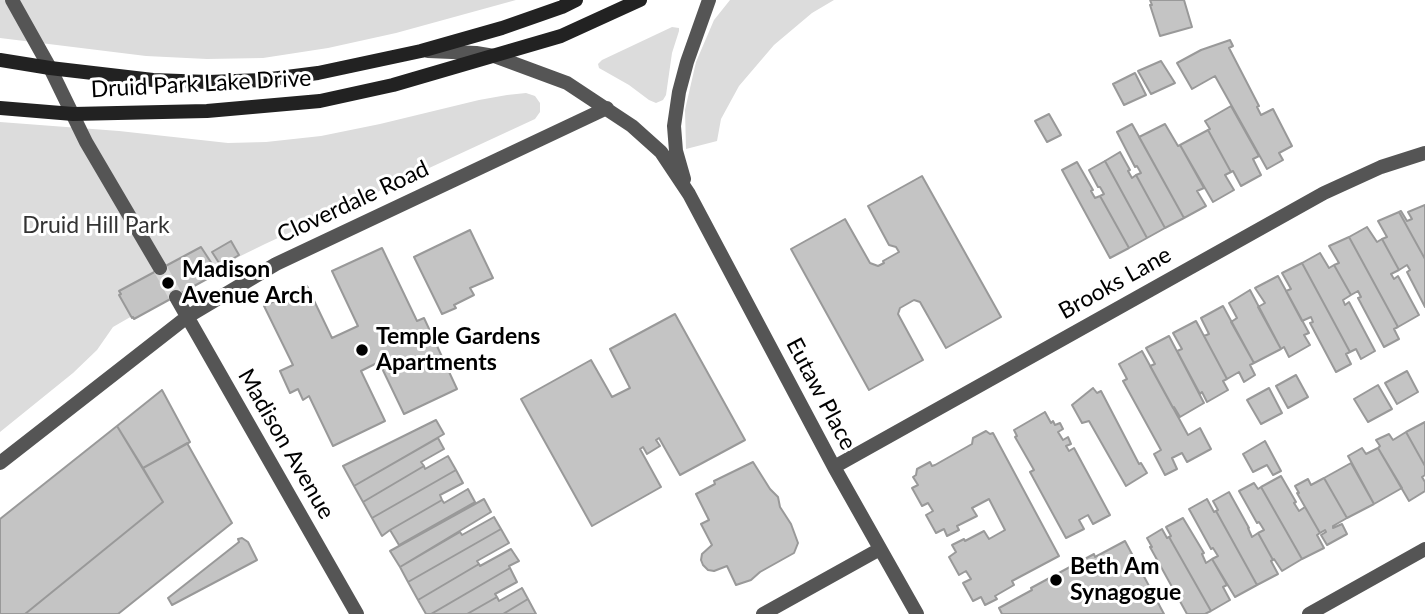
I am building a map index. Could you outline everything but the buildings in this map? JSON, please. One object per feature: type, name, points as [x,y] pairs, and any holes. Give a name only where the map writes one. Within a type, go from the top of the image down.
[{"type":"main road","name":"Druid Park Lake Drive","points":[[0,60],[153,80],[263,80],[318,73],[421,51],[502,28],[576,0]]},
{"type":"main road","name":"Druid Park Lake Drive","points":[[0,108],[73,114],[207,111],[320,101],[393,85],[561,36],[640,0]]},
{"type":"street","points":[[12,0],[50,68],[86,142],[160,268]]},
{"type":"street","name":"Eutaw Place","points":[[689,194],[676,151],[674,126],[687,62],[709,0]]},
{"type":"street","name":"Eutaw Place","points":[[421,51],[495,56],[567,83],[632,126],[661,152],[689,194],[834,467],[917,614]]},
{"type":"street","name":"Cloverdale Road","points":[[0,463],[187,317],[276,264],[607,108]]},
{"type":"street","name":"Brooks Lane","points":[[834,467],[1324,193],[1381,167],[1425,153]]},
{"type":"street","name":"Madison Avenue","points":[[176,297],[357,614]]},
{"type":"street","points":[[763,614],[880,549]]},
{"type":"street","points":[[1309,614],[1425,549]]},
{"type":"green space","points":[[0,0],[516,0],[396,33],[328,48],[263,58],[207,59],[146,56],[0,38]]},
{"type":"green space","points":[[730,0],[834,0],[812,13],[774,45],[739,86],[721,119],[717,141],[686,149],[685,110],[696,62],[714,20]]},
{"type":"green space","points":[[672,27],[679,28],[679,31],[663,100],[656,103],[649,100],[599,68],[598,64],[602,60]]},
{"type":"green space","name":"Druid Hill Park","points":[[526,93],[535,96],[540,103],[540,112],[535,119],[214,269],[113,327],[97,350],[73,373],[0,432],[0,122],[228,143],[266,142],[321,136],[479,100]]},
{"type":"tunnel","points":[[160,268],[176,297]]},
{"type":"place","name":"Madison Avenue Arch","points":[[168,283]]},
{"type":"place","name":"Temple Gardens Apartments","points":[[362,350]]},
{"type":"place","name":"Beth Am Synagogue","points":[[1056,580]]}]
